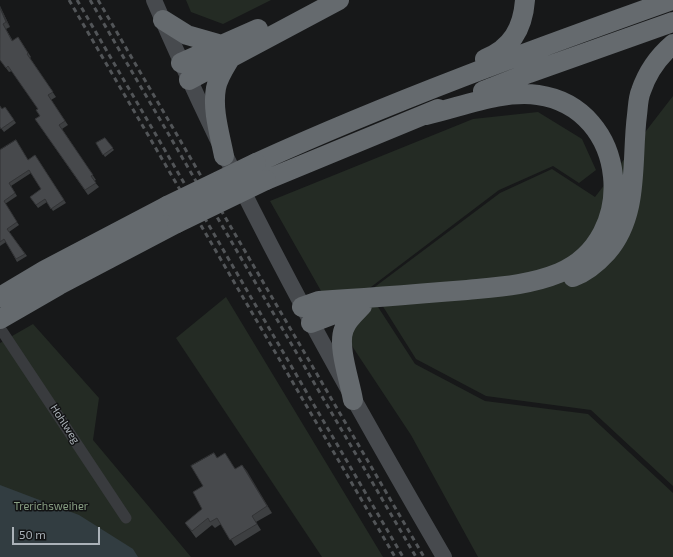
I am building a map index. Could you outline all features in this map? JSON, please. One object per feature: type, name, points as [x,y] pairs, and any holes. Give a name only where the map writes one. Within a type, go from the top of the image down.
[{"type":"highway","points":[[163,20],[187,36],[226,51],[321,0]]},
{"type":"highway","points":[[185,71],[339,0]]},
{"type":"highway","points":[[431,90],[453,71],[494,55],[506,46],[517,32],[524,16],[525,0]]},
{"type":"highway","points":[[0,297],[45,270],[167,206],[341,124],[519,55],[672,0]]},
{"type":"highway","points":[[1,325],[59,285],[177,223],[266,180],[529,72],[673,22]]},
{"type":"highway","points":[[306,315],[340,312],[386,302],[504,293],[551,286],[578,276],[599,261],[618,239],[628,214],[633,186],[634,140],[640,91],[660,55],[673,44]]},
{"type":"highway","points":[[224,156],[216,108],[216,88],[222,71],[226,51]]},
{"type":"highway","points":[[306,315],[319,301],[509,286],[540,279],[559,273],[575,264],[595,245],[606,225],[614,198],[613,163],[604,141],[589,120],[563,103],[539,95],[506,95],[426,115]]},
{"type":"highway","points":[[353,400],[343,352],[343,338],[344,330],[349,320],[361,307]]},
{"type":"main road","points":[[154,0],[224,156],[306,315],[353,400],[444,557]]},
{"type":"street","name":"Hohlweg","points":[[1,325],[126,518]]},
{"type":"green space","points":[[186,0],[271,0],[223,24],[191,12]]},
{"type":"green space","points":[[673,96],[673,486],[591,410],[486,396],[416,359],[372,289],[500,193],[552,169],[595,197]]},
{"type":"green space","points":[[538,112],[582,139],[596,170],[579,183],[553,166],[499,190],[367,290],[415,364],[485,401],[588,414],[673,493],[673,557],[478,557],[411,435],[354,349],[270,201],[473,119]]},
{"type":"green space","points":[[226,297],[383,557],[322,557],[176,338]]},
{"type":"green space","name":"Trerichsweiher","points":[[33,324],[99,398],[93,440],[191,557],[0,557],[0,343]]},
{"type":"shaded area","name":"Trerichsweiher","points":[[0,485],[79,515],[133,549],[138,557],[0,557]]},
{"type":"building","points":[[0,8],[6,22],[3,24],[12,41],[18,37],[28,53],[27,54],[53,92],[48,95],[65,121],[59,125],[93,175],[91,176],[96,183],[85,190],[35,119],[40,116],[36,110],[38,109],[8,66],[6,68],[0,60]]},
{"type":"building","points":[[0,106],[2,109],[5,107],[14,120],[1,129],[0,127]]},
{"type":"building","points":[[105,138],[113,148],[103,155],[96,143]]},
{"type":"building","points":[[16,140],[28,160],[35,155],[64,200],[51,209],[45,199],[36,205],[30,197],[41,189],[29,170],[9,183],[15,193],[4,201],[17,222],[7,229],[25,254],[16,259],[4,239],[0,242],[0,150]]},
{"type":"building","points":[[214,453],[217,458],[225,453],[235,469],[242,465],[267,506],[252,516],[257,524],[230,540],[217,518],[210,522],[208,518],[192,531],[185,523],[202,509],[193,492],[203,486],[191,466]]},
{"type":"railway","points":[[69,0],[395,557]]},
{"type":"railway","points":[[77,0],[403,557]]},
{"type":"railway","points":[[90,0],[416,557]]},
{"type":"railway","points":[[98,0],[424,557]]}]
